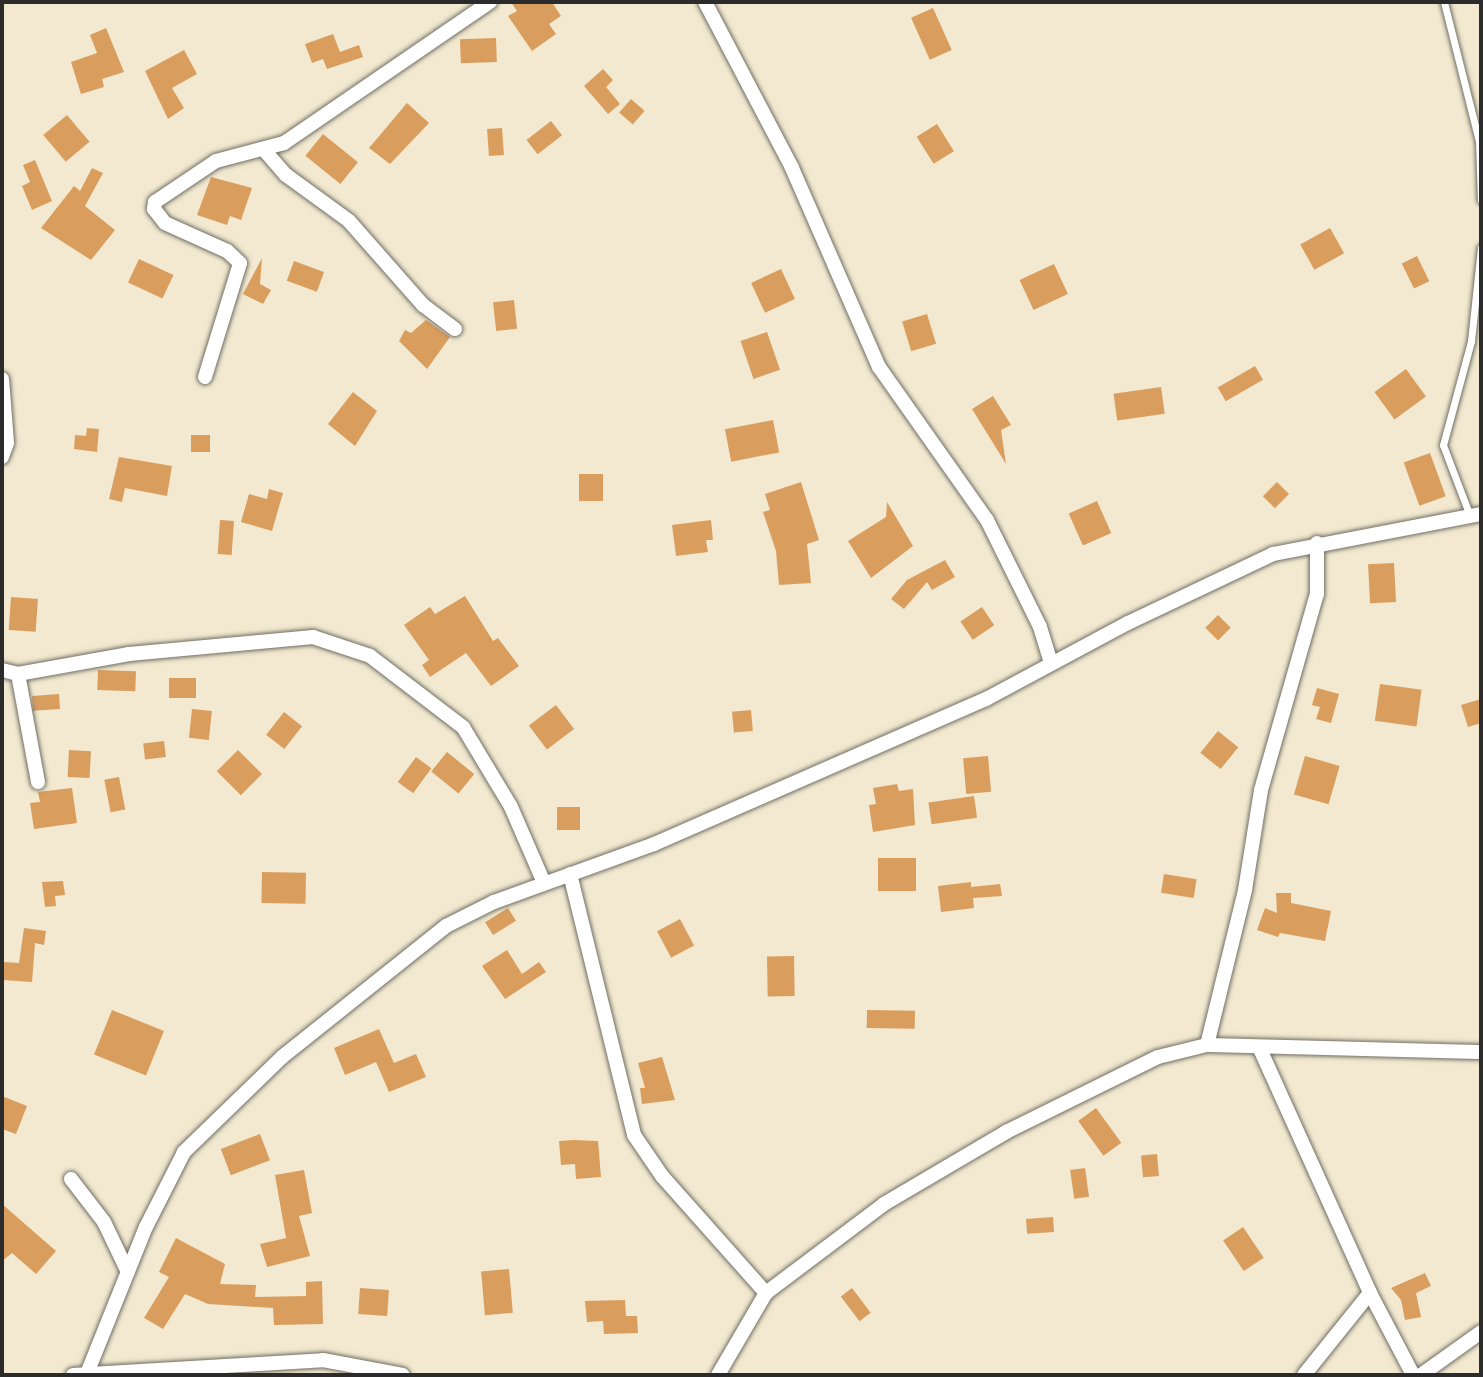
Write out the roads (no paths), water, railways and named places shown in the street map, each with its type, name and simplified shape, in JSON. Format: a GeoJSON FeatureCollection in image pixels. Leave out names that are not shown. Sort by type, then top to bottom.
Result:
{"type":"FeatureCollection","features":[{"type":"Feature","properties":{"kind":"street"},"geometry":{"type":"LineString","coordinates":[[205,377],[240,263],[227,251],[165,223],[155,202],[216,161],[265,151],[444,38],[490,2]]}},
{"type":"Feature","properties":{"kind":"street"},"geometry":{"type":"LineString","coordinates":[[705,2],[792,168],[879,367],[987,520],[1040,627],[1051,662]]}},
{"type":"Feature","properties":{"kind":"street"},"geometry":{"type":"LineString","coordinates":[[265,151],[286,175],[349,221],[423,305],[455,329]]}},
{"type":"Feature","properties":{"kind":"street"},"geometry":{"type":"LineString","coordinates":[[2,379],[7,412],[2,457]]}},
{"type":"Feature","properties":{"kind":"street"},"geometry":{"type":"LineString","coordinates":[[88,1371],[166,1184],[199,1134],[282,1057],[446,926],[544,883],[654,844],[986,699],[1051,662],[1273,554],[1317,543],[1476,515]]}},
{"type":"Feature","properties":{"kind":"street"},"geometry":{"type":"LineString","coordinates":[[1207,1045],[1245,890],[1261,790],[1317,594],[1317,543]]}},
{"type":"Feature","properties":{"kind":"street"},"geometry":{"type":"LineString","coordinates":[[2,670],[18,674],[129,654],[313,637],[370,656],[463,727],[511,807],[544,883]]}},
{"type":"Feature","properties":{"kind":"street"},"geometry":{"type":"LineString","coordinates":[[18,674],[38,782]]}},
{"type":"Feature","properties":{"kind":"street"},"geometry":{"type":"LineString","coordinates":[[570,874],[634,1135],[662,1176],[766,1293]]}},
{"type":"Feature","properties":{"kind":"street"},"geometry":{"type":"LineString","coordinates":[[718,1375],[766,1293],[884,1204],[1006,1132],[1118,1075],[1207,1045],[1260,1049],[1481,1052]]}},
{"type":"Feature","properties":{"kind":"street"},"geometry":{"type":"LineString","coordinates":[[1260,1049],[1370,1293],[1413,1375]]}},
{"type":"Feature","properties":{"kind":"street"},"geometry":{"type":"LineString","coordinates":[[71,1179],[104,1222],[128,1272]]}},
{"type":"Feature","properties":{"kind":"street"},"geometry":{"type":"LineString","coordinates":[[1304,1375],[1370,1293]]}},
{"type":"Feature","properties":{"kind":"street"},"geometry":{"type":"LineString","coordinates":[[1421,1375],[1481,1332]]}},
{"type":"Feature","properties":{"kind":"street"},"geometry":{"type":"LineString","coordinates":[[73,1375],[88,1371],[323,1360],[403,1375]]}},
{"type":"Feature","properties":{"kind":"lane"},"geometry":{"type":"LineString","coordinates":[[1444,2],[1479,141],[1481,200]]}},
{"type":"Feature","properties":{"kind":"lane"},"geometry":{"type":"LineString","coordinates":[[1476,515],[1443,445],[1471,341],[1481,248]]}}]}
